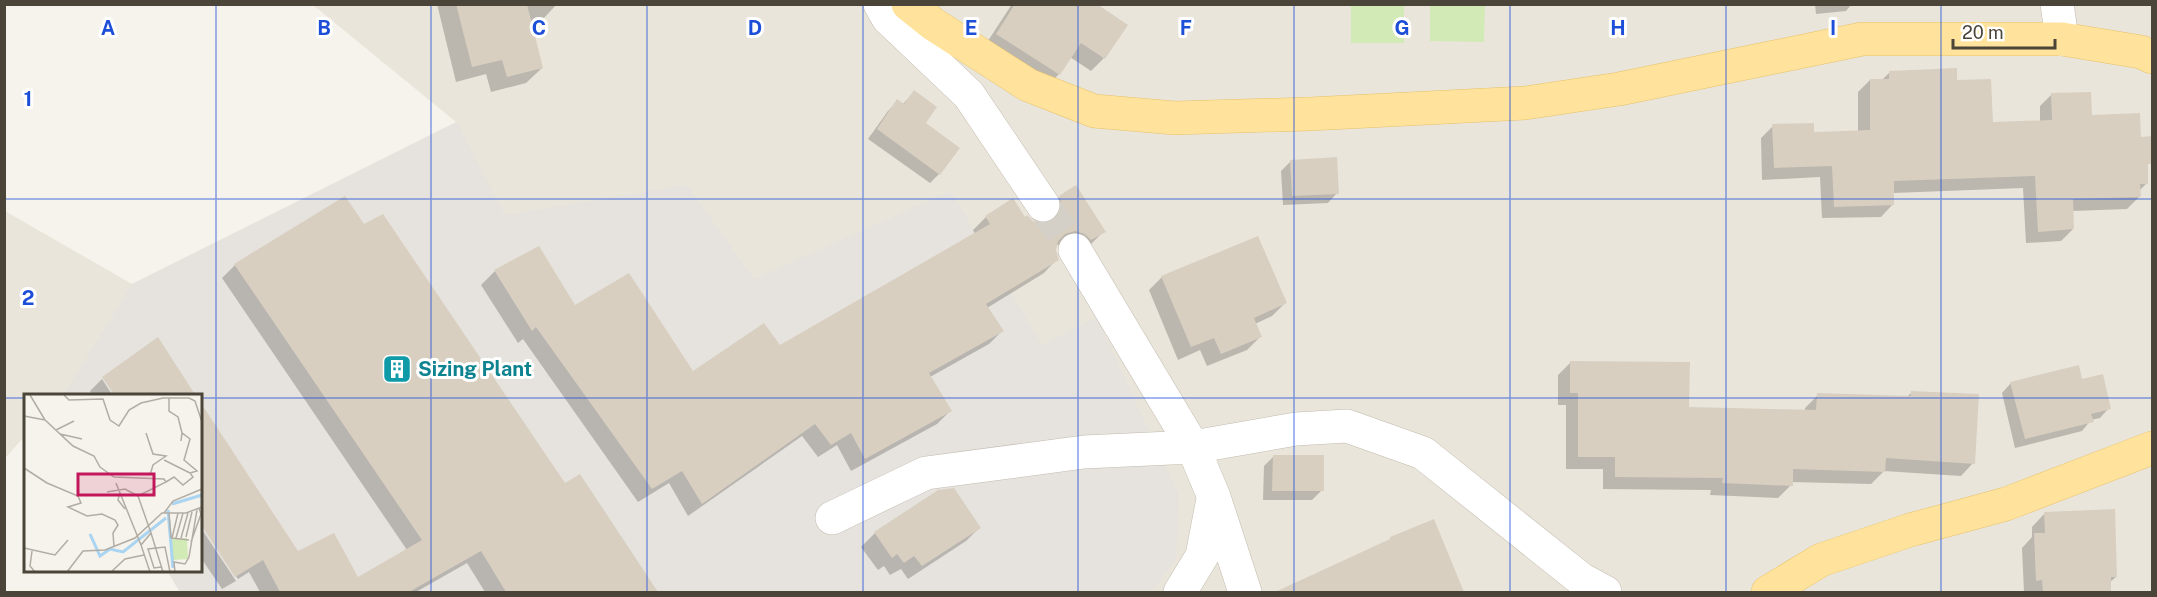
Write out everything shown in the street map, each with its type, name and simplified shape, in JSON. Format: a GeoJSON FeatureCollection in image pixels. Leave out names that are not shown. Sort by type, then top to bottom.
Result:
{"type":"FeatureCollection","features":[{"type":"Feature","properties":{"kind":"main road"},"geometry":{"type":"LineString","coordinates":[[908,4],[933,24],[1028,85],[1094,111],[1175,118],[1525,103],[1619,89],[1862,39],[2062,39],[2141,52],[2152,57]]}},
{"type":"Feature","properties":{"kind":"main road"},"geometry":{"type":"LineString","coordinates":[[1768,592],[1821,560],[1910,530],[2006,504],[2152,448]]}},
{"type":"Feature","properties":{"kind":"street"},"geometry":{"type":"LineString","coordinates":[[880,4],[888,18],[969,95],[1043,205]]}},
{"type":"Feature","properties":{"kind":"street"},"geometry":{"type":"LineString","coordinates":[[2057,4],[2062,39]]}},
{"type":"Feature","properties":{"kind":"street"},"geometry":{"type":"LineString","coordinates":[[1075,250],[1193,447],[1214,497],[1245,592]]}},
{"type":"Feature","properties":{"kind":"street"},"geometry":{"type":"LineString","coordinates":[[832,518],[926,473],[1084,452],[1193,447],[1296,429],[1347,426],[1423,453],[1581,579],[1605,592]]}},
{"type":"Feature","properties":{"kind":"street"},"geometry":{"type":"LineString","coordinates":[[1180,592],[1202,556],[1214,497]]}},
{"type":"Feature","properties":{"kind":"shaded area"},"geometry":{"type":"Polygon","coordinates":[[[313,5],[2152,5],[2152,592],[180,592],[169,573],[202,573],[202,394],[24,394],[24,437],[5,458],[5,211],[132,284],[456,122],[313,5]]]}},
{"type":"Feature","properties":{"kind":"shaded area"},"geometry":{"type":"Polygon","coordinates":[[[457,122],[505,215],[687,185],[754,279],[951,191],[1042,345],[1097,318],[1179,496],[1176,559],[1151,592],[180,592],[169,573],[202,573],[202,394],[65,393],[132,284],[457,122]]]}},
{"type":"Feature","properties":{"kind":"green space"},"geometry":{"type":"Polygon","coordinates":[[[1351,5],[1404,5],[1404,43],[1351,43],[1351,5]]]}},
{"type":"Feature","properties":{"kind":"green space"},"geometry":{"type":"Polygon","coordinates":[[[1430,5],[1485,5],[1484,42],[1430,41],[1430,5]]]}},
{"type":"Feature","properties":{"kind":"building"},"geometry":{"type":"Polygon","coordinates":[[[456,4],[527,4],[543,68],[507,77],[502,60],[472,67],[456,4]]]}},
{"type":"Feature","properties":{"kind":"building"},"geometry":{"type":"Polygon","coordinates":[[[1015,4],[1097,4],[1128,25],[1105,59],[1081,43],[1060,75],[996,34],[1015,4]]]}},
{"type":"Feature","properties":{"kind":"building"},"geometry":{"type":"Polygon","coordinates":[[[1957,68],[1957,80],[1991,79],[1993,122],[2052,120],[2051,93],[2091,92],[2092,115],[2140,113],[2141,137],[2152,136],[2152,164],[2148,164],[2148,184],[2140,184],[2141,197],[2073,199],[2074,229],[2038,232],[2035,176],[1894,181],[1894,205],[1834,207],[1832,166],[1774,168],[1772,124],[1814,123],[1814,132],[1870,130],[1870,79],[1889,79],[1889,71],[1957,68]]]}},
{"type":"Feature","properties":{"kind":"building"},"geometry":{"type":"Polygon","coordinates":[[[914,90],[937,107],[926,123],[960,148],[940,175],[877,129],[897,99],[904,104],[914,90]]]}},
{"type":"Feature","properties":{"kind":"building"},"geometry":{"type":"Polygon","coordinates":[[[1337,157],[1339,194],[1292,196],[1290,160],[1337,157]]]}},
{"type":"Feature","properties":{"kind":"building"},"geometry":{"type":"Polygon","coordinates":[[[1076,185],[1106,232],[1091,240],[1085,234],[1075,231],[1065,234],[1058,241],[1056,250],[1059,260],[986,304],[1004,331],[929,373],[952,411],[865,459],[851,433],[831,445],[815,424],[702,504],[682,471],[652,489],[536,327],[532,331],[494,270],[539,246],[575,305],[629,273],[693,371],[764,323],[780,345],[990,224],[985,216],[1013,198],[1025,217],[1027,215],[1034,222],[1044,224],[1053,221],[1060,213],[1062,204],[1059,196],[1076,185]]]}},
{"type":"Feature","properties":{"kind":"building","name":"Sizing Plant"},"geometry":{"type":"Polygon","coordinates":[[[345,196],[364,224],[383,214],[565,483],[580,474],[658,592],[506,592],[481,551],[409,592],[280,592],[263,560],[235,577],[202,527],[202,405],[298,551],[334,533],[358,577],[422,540],[234,264],[345,196]]]}},
{"type":"Feature","properties":{"kind":"building"},"geometry":{"type":"Polygon","coordinates":[[[1258,236],[1287,303],[1254,318],[1262,337],[1221,354],[1214,338],[1191,347],[1161,276],[1258,236]]]}},
{"type":"Feature","properties":{"kind":"building"},"geometry":{"type":"Polygon","coordinates":[[[158,337],[195,394],[114,394],[102,377],[158,337]]]}},
{"type":"Feature","properties":{"kind":"building"},"geometry":{"type":"Polygon","coordinates":[[[1570,361],[1690,362],[1689,407],[1816,410],[1817,393],[1911,396],[1911,391],[1979,394],[1975,464],[1886,458],[1885,472],[1793,469],[1793,486],[1722,483],[1723,478],[1615,477],[1615,457],[1578,457],[1578,393],[1570,393],[1570,361]]]}},
{"type":"Feature","properties":{"kind":"building"},"geometry":{"type":"Polygon","coordinates":[[[2079,365],[2082,379],[2103,374],[2111,409],[2091,414],[2094,422],[2025,439],[2010,382],[2079,365]]]}},
{"type":"Feature","properties":{"kind":"building"},"geometry":{"type":"Polygon","coordinates":[[[1273,455],[1324,455],[1324,491],[1272,491],[1273,455]]]}},
{"type":"Feature","properties":{"kind":"building"},"geometry":{"type":"Polygon","coordinates":[[[954,488],[981,528],[922,566],[914,556],[904,563],[897,554],[892,558],[874,532],[938,490],[954,488]]]}},
{"type":"Feature","properties":{"kind":"building"},"geometry":{"type":"Polygon","coordinates":[[[2115,509],[2117,577],[2111,577],[2111,592],[2043,592],[2042,580],[2036,581],[2034,533],[2045,533],[2044,512],[2115,509]]]}},
{"type":"Feature","properties":{"kind":"building"},"geometry":{"type":"Polygon","coordinates":[[[1434,519],[1464,592],[1275,592],[1390,539],[1390,537],[1434,519]]]}},
{"type":"Feature","properties":{"kind":"tunnel"},"geometry":{"type":"LineString","coordinates":[[1043,205],[1075,250]]}},
{"type":"Feature","properties":{"kind":"place","name":"Sizing Plant"},"geometry":{"type":"Point","coordinates":[397,369]}}]}
